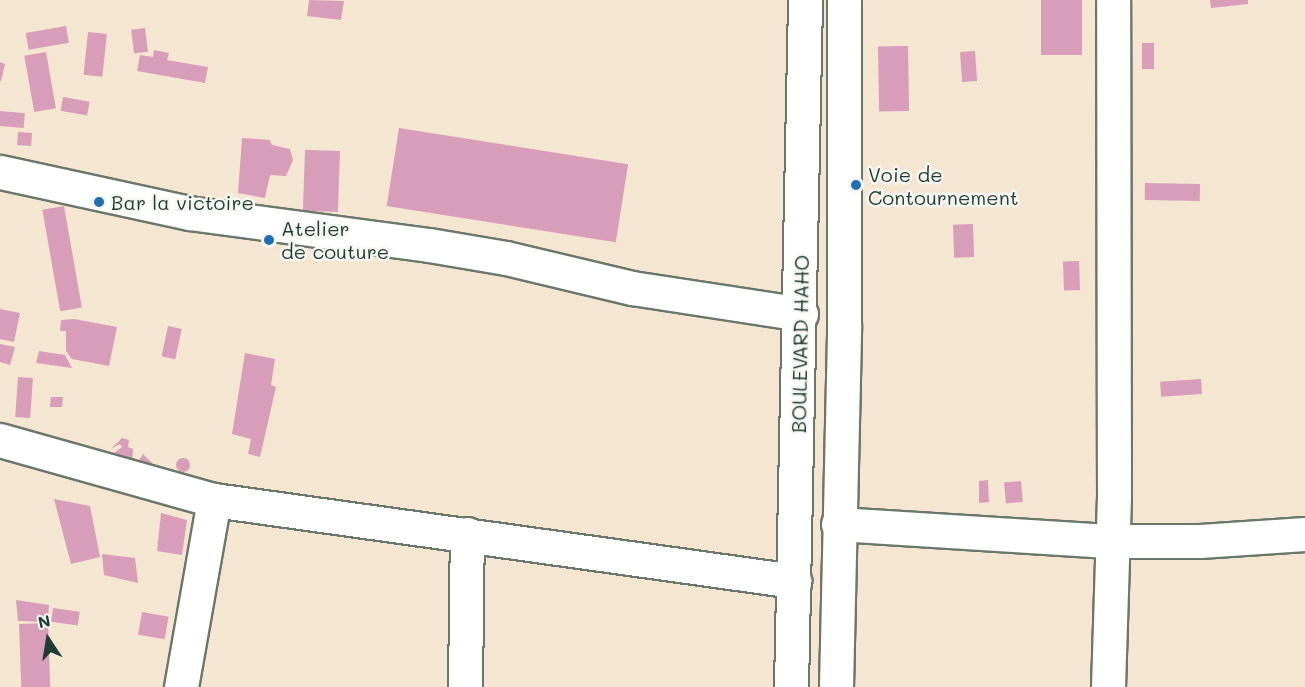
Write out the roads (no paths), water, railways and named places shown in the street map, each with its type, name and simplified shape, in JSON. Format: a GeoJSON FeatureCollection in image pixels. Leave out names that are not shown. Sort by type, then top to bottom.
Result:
{"type":"FeatureCollection","features":[{"type":"Feature","properties":{"kind":"street","name":"BOULEVARD HAHO"},"geometry":{"type":"LineString","coordinates":[[791,687],[801,314],[806,0]]}},
{"type":"Feature","properties":{"kind":"street","name":"BOULEVARD HAHO"},"geometry":{"type":"LineString","coordinates":[[836,687],[844,325],[841,184],[844,0]]}},
{"type":"Feature","properties":{"kind":"street"},"geometry":{"type":"LineString","coordinates":[[1108,687],[1112,541],[1113,0]]}},
{"type":"Feature","properties":{"kind":"street"},"geometry":{"type":"LineString","coordinates":[[0,172],[189,213],[429,245],[632,288],[801,314]]}},
{"type":"Feature","properties":{"kind":"street"},"geometry":{"type":"LineString","coordinates":[[0,440],[214,501],[467,534],[729,575],[794,581]]}},
{"type":"Feature","properties":{"kind":"street"},"geometry":{"type":"LineString","coordinates":[[181,687],[214,501]]}},
{"type":"Feature","properties":{"kind":"street"},"geometry":{"type":"LineString","coordinates":[[838,524],[1112,541],[1200,541],[1305,534]]}},
{"type":"Feature","properties":{"kind":"street"},"geometry":{"type":"LineString","coordinates":[[465,687],[467,534]]}},
{"type":"Feature","properties":{"kind":"place","name":"Voie de Contournement"},"geometry":{"type":"Point","coordinates":[856,185]}},
{"type":"Feature","properties":{"kind":"place","name":"Bar la victoire"},"geometry":{"type":"Point","coordinates":[99,202]}},
{"type":"Feature","properties":{"kind":"place","name":"Atelier de couture"},"geometry":{"type":"Point","coordinates":[269,240]}}]}
